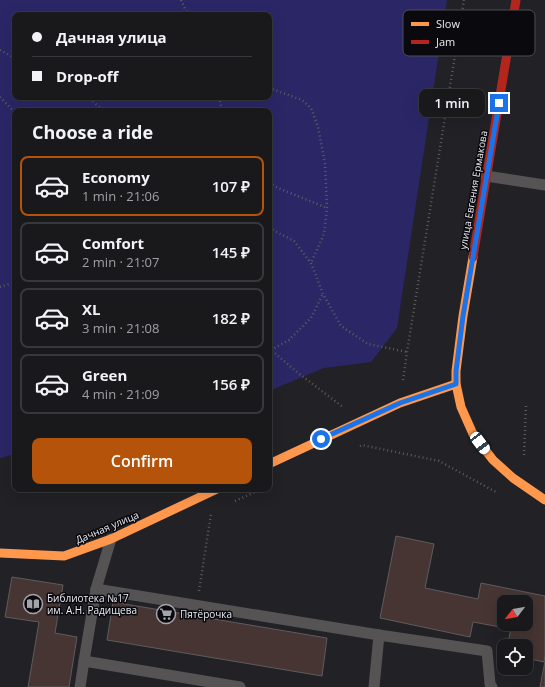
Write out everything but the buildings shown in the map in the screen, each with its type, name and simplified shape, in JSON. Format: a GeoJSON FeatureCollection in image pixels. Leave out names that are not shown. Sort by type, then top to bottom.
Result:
{"type":"FeatureCollection","features":[{"type":"Feature","properties":{"kind":"main road","name":"улица Евгения Ермакова"},"geometry":{"type":"LineString","coordinates":[[514,10],[516,0]]}},
{"type":"Feature","properties":{"kind":"main road","name":"улица Евгения Ермакова"},"geometry":{"type":"LineString","coordinates":[[506,56],[463,316],[456,371],[456,384],[462,407],[473,434],[493,460],[514,478],[545,500]]}},
{"type":"Feature","properties":{"kind":"main road"},"geometry":{"type":"LineString","coordinates":[[272,463],[400,403],[456,384]]}},
{"type":"Feature","properties":{"kind":"main road","name":"Дачная улица"},"geometry":{"type":"LineString","coordinates":[[0,553],[64,556],[111,540],[211,492]]}},
{"type":"Feature","properties":{"kind":"lane"},"geometry":{"type":"LineString","coordinates":[[486,176],[545,185]]}},
{"type":"Feature","properties":{"kind":"lane"},"geometry":{"type":"LineString","coordinates":[[80,687],[96,589],[111,540]]}},
{"type":"Feature","properties":{"kind":"lane"},"geometry":{"type":"LineString","coordinates":[[96,589],[487,651],[490,684],[492,687]]}},
{"type":"Feature","properties":{"kind":"lane"},"geometry":{"type":"LineString","coordinates":[[374,687],[379,635]]}},
{"type":"Feature","properties":{"kind":"lane"},"geometry":{"type":"LineString","coordinates":[[84,661],[240,687]]}},
{"type":"Feature","properties":{"kind":"path"},"geometry":{"type":"LineString","coordinates":[[181,0],[187,12]]}},
{"type":"Feature","properties":{"kind":"path"},"geometry":{"type":"LineString","coordinates":[[462,10],[464,0]]}},
{"type":"Feature","properties":{"kind":"path"},"geometry":{"type":"LineString","coordinates":[[0,50],[12,56]]}},
{"type":"Feature","properties":{"kind":"path"},"geometry":{"type":"LineString","coordinates":[[400,403],[455,56]]}},
{"type":"Feature","properties":{"kind":"path"},"geometry":{"type":"LineString","coordinates":[[272,89],[302,100],[311,108],[318,127],[325,164],[327,208],[324,234],[311,263]]}},
{"type":"Feature","properties":{"kind":"path"},"geometry":{"type":"LineString","coordinates":[[0,97],[12,110]]}},
{"type":"Feature","properties":{"kind":"path"},"geometry":{"type":"LineString","coordinates":[[91,100],[100,108]]}},
{"type":"Feature","properties":{"kind":"path"},"geometry":{"type":"LineString","coordinates":[[272,185],[327,208]]}},
{"type":"Feature","properties":{"kind":"path"},"geometry":{"type":"LineString","coordinates":[[272,230],[294,241],[311,263],[323,294],[342,326],[368,344],[407,352]]}},
{"type":"Feature","properties":{"kind":"path"},"geometry":{"type":"LineString","coordinates":[[0,287],[12,283]]}},
{"type":"Feature","properties":{"kind":"path"},"geometry":{"type":"LineString","coordinates":[[272,348],[288,340],[311,318],[323,294]]}},
{"type":"Feature","properties":{"kind":"path"},"geometry":{"type":"LineString","coordinates":[[272,351],[360,421]]}},
{"type":"Feature","properties":{"kind":"path"},"geometry":{"type":"LineString","coordinates":[[524,455],[526,405]]}},
{"type":"Feature","properties":{"kind":"path"},"geometry":{"type":"LineString","coordinates":[[355,448],[362,445],[439,461],[497,493]]}},
{"type":"Feature","properties":{"kind":"path"},"geometry":{"type":"LineString","coordinates":[[233,502],[255,492]]}},
{"type":"Feature","properties":{"kind":"path"},"geometry":{"type":"LineString","coordinates":[[197,606],[212,511]]}},
{"type":"Feature","properties":{"kind":"shaded area"},"geometry":{"type":"Polygon","coordinates":[[[0,0],[447,0],[445,10],[403,10],[403,56],[438,56],[397,328],[371,362],[324,368],[272,390],[272,108],[12,108],[12,455],[0,458],[0,0]]]}},
{"type":"Feature","properties":{"kind":"traffic: slow"},"geometry":{"type":"LineString","coordinates":[[473,257],[456,371],[456,384],[461,407],[473,434],[493,460],[513,478],[545,500]]}},
{"type":"Feature","properties":{"kind":"traffic: slow"},"geometry":{"type":"LineString","coordinates":[[272,463],[400,403],[456,384]]}},
{"type":"Feature","properties":{"kind":"traffic: slow"},"geometry":{"type":"LineString","coordinates":[[0,553],[64,556],[111,539],[211,492]]}},
{"type":"Feature","properties":{"kind":"traffic: jam"},"geometry":{"type":"LineString","coordinates":[[514,10],[516,0]]}},
{"type":"Feature","properties":{"kind":"traffic: jam"},"geometry":{"type":"LineString","coordinates":[[473,257],[507,56]]}},
{"type":"Feature","properties":{"kind":"place","name":"Библиотека №17 им. А.Н. Радищева"},"geometry":{"type":"Point","coordinates":[33,604]}},
{"type":"Feature","properties":{"kind":"place","name":"Пятёрочка"},"geometry":{"type":"Point","coordinates":[166,614]}},
{"type":"Feature","properties":{"kind":"route"},"geometry":{"type":"LineString","coordinates":[[321,439],[400,403],[456,384],[456,371],[463,316],[499,103]]}}]}
